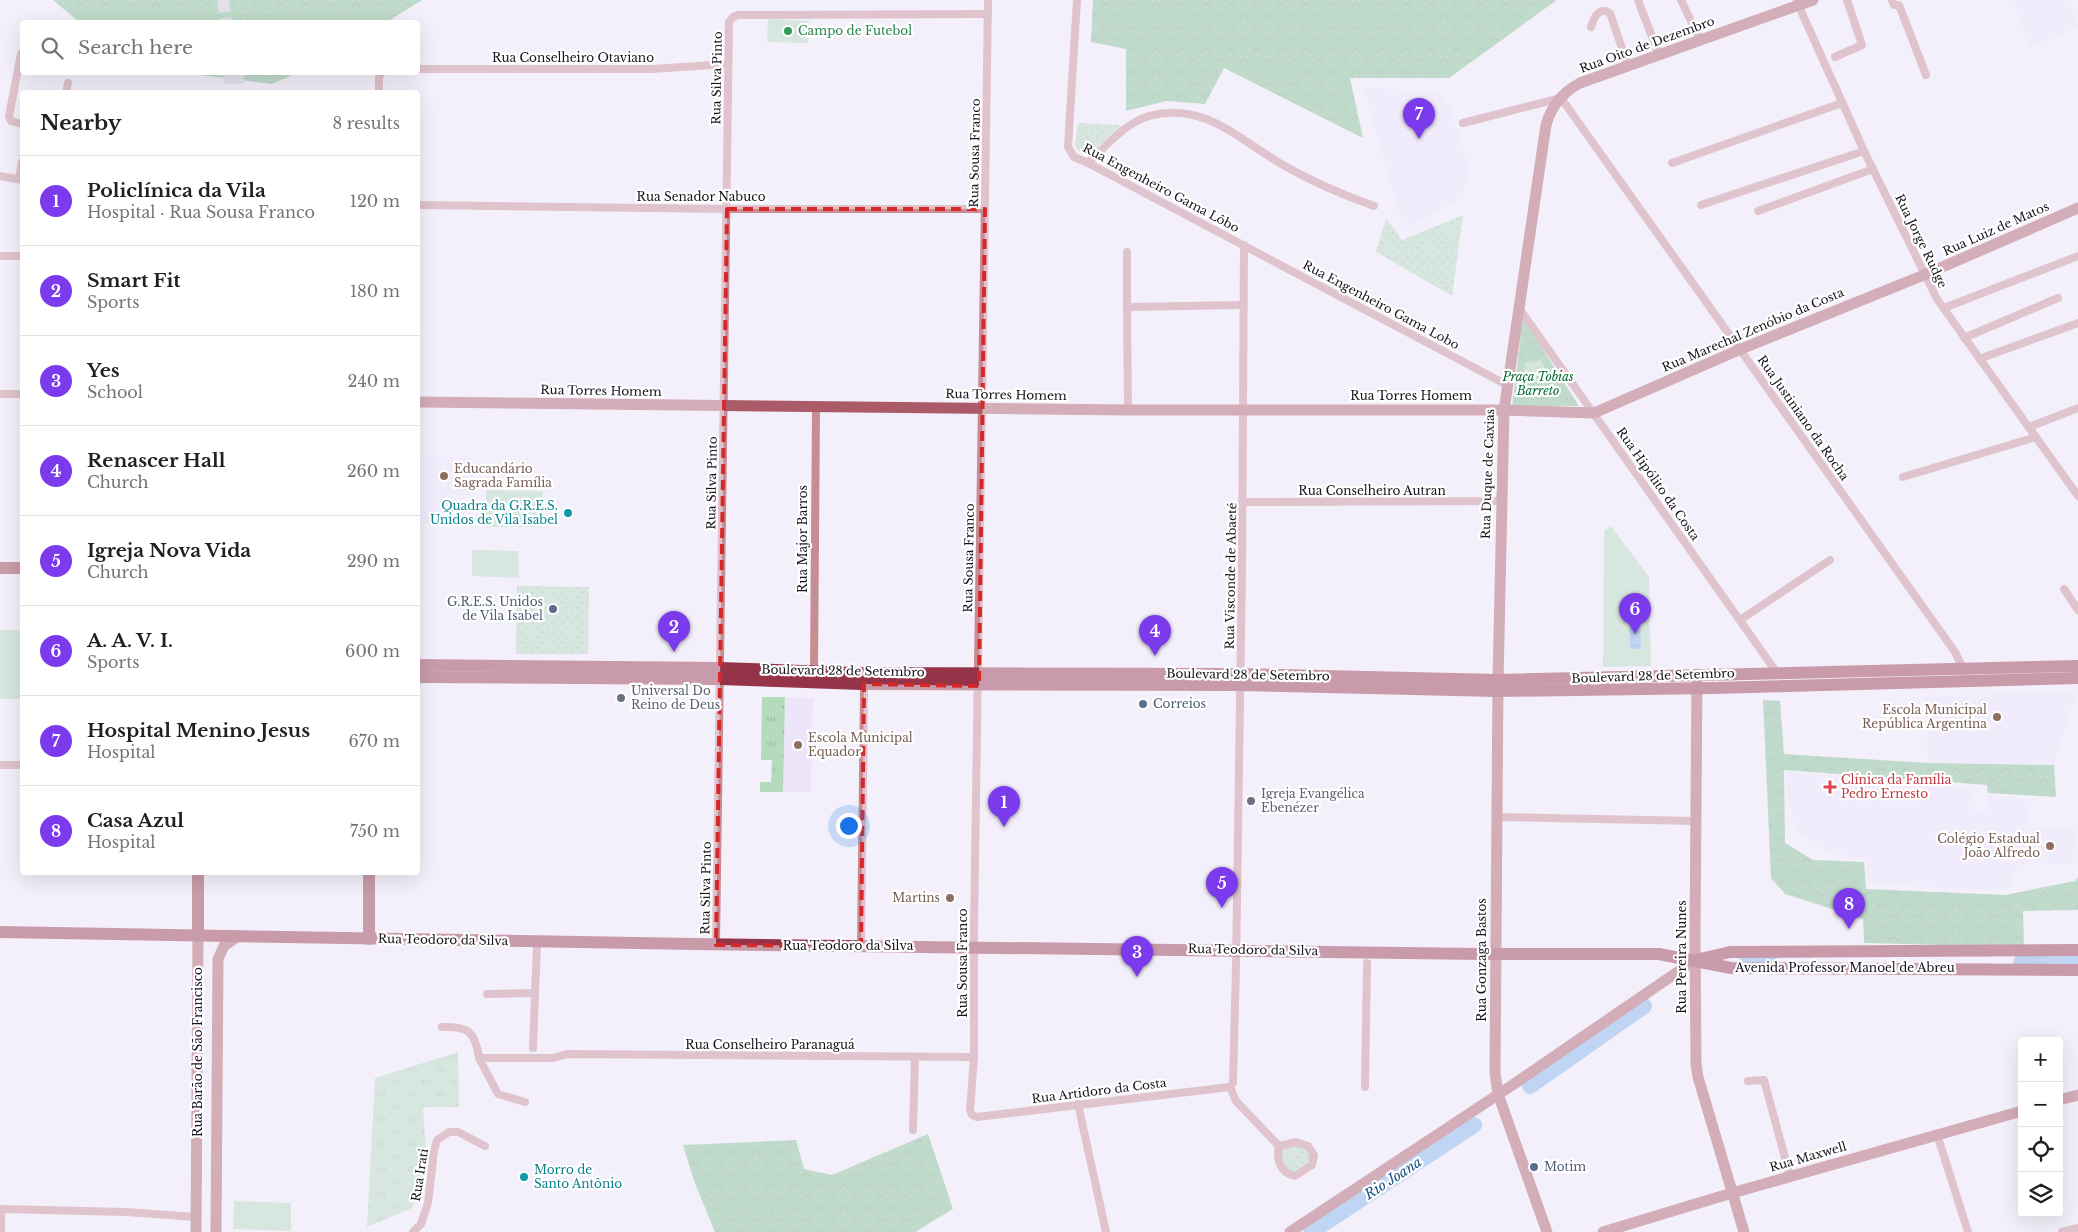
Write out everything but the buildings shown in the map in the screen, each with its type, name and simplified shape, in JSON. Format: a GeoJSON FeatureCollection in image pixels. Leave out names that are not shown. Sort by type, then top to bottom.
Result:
{"type":"FeatureCollection","features":[{"type":"Feature","properties":{"kind":"main road"},"geometry":{"type":"LineString","coordinates":[[0,568],[20,568]]}},
{"type":"Feature","properties":{"kind":"main road","name":"Boulevard 28 de Setembro"},"geometry":{"type":"LineString","coordinates":[[420,665],[721,674],[862,684],[979,680],[1240,679],[1697,688],[1963,675],[2078,666]]}},
{"type":"Feature","properties":{"kind":"main road","name":"Boulevard 28 de Setembro"},"geometry":{"type":"LineString","coordinates":[[420,677],[814,672],[979,680]]}},
{"type":"Feature","properties":{"kind":"main road","name":"Boulevard 28 de Setembro"},"geometry":{"type":"LineString","coordinates":[[1498,685],[1697,674],[1777,672],[2078,678]]}},
{"type":"Feature","properties":{"kind":"main road","name":"Rua Barão de São Francisco"},"geometry":{"type":"LineString","coordinates":[[198,875],[198,935]]}},
{"type":"Feature","properties":{"kind":"main road"},"geometry":{"type":"LineString","coordinates":[[368,939],[369,875]]}},
{"type":"Feature","properties":{"kind":"main road","name":"Rua Teodoro da Silva"},"geometry":{"type":"LineString","coordinates":[[0,932],[716,945],[974,946],[1495,954],[1659,954],[1695,960]]}},
{"type":"Feature","properties":{"kind":"main road"},"geometry":{"type":"LineString","coordinates":[[1936,950],[1942,959],[1938,969]]}},
{"type":"Feature","properties":{"kind":"main road","name":"Avenida Professor Manoel de Abreu"},"geometry":{"type":"LineString","coordinates":[[1695,960],[1730,952],[2078,950]]}},
{"type":"Feature","properties":{"kind":"main road"},"geometry":{"type":"LineString","coordinates":[[1963,951],[1960,961],[1964,969]]}},
{"type":"Feature","properties":{"kind":"main road","name":"Avenida Professor Manoel de Abreu"},"geometry":{"type":"LineString","coordinates":[[1695,960],[1731,968],[2078,970]]}},
{"type":"Feature","properties":{"kind":"street","name":"Rua Sousa Franco"},"geometry":{"type":"LineString","coordinates":[[972,1115],[970,1110],[974,1057],[988,0]]}},
{"type":"Feature","properties":{"kind":"street","name":"Rua Engenheiro Gama Lôbo"},"geometry":{"type":"LineString","coordinates":[[1077,0],[1068,146],[1074,156],[1244,245]]}},
{"type":"Feature","properties":{"kind":"street"},"geometry":{"type":"LineString","coordinates":[[1638,0],[1660,55]]}},
{"type":"Feature","properties":{"kind":"street"},"geometry":{"type":"LineString","coordinates":[[1681,0],[1700,40]]}},
{"type":"Feature","properties":{"kind":"street","name":"Rua Oito de Dezembro"},"geometry":{"type":"LineString","coordinates":[[1463,123],[1561,98],[1572,87],[1580,83],[1798,3],[1813,0]]}},
{"type":"Feature","properties":{"kind":"street"},"geometry":{"type":"LineString","coordinates":[[1835,56],[1862,45],[1847,0]]}},
{"type":"Feature","properties":{"kind":"street"},"geometry":{"type":"LineString","coordinates":[[1892,0],[1894,4],[1900,5],[1926,75]]}},
{"type":"Feature","properties":{"kind":"street","name":"Rua Jorge Rudge"},"geometry":{"type":"LineString","coordinates":[[1798,3],[1864,151],[1924,275],[1964,338],[2078,496]]}},
{"type":"Feature","properties":{"kind":"street"},"geometry":{"type":"LineString","coordinates":[[1591,27],[1595,16],[1599,12],[1606,11],[1610,13],[1628,66]]}},
{"type":"Feature","properties":{"kind":"street","name":"Rua Silva Pinto"},"geometry":{"type":"LineString","coordinates":[[716,945],[730,22],[732,17],[738,15],[988,14]]}},
{"type":"Feature","properties":{"kind":"street"},"geometry":{"type":"LineString","coordinates":[[20,59],[9,116],[11,121],[20,123]]}},
{"type":"Feature","properties":{"kind":"street","name":"Rua Conselheiro Otaviano"},"geometry":{"type":"LineString","coordinates":[[420,70],[652,69],[728,64]]}},
{"type":"Feature","properties":{"kind":"street"},"geometry":{"type":"LineString","coordinates":[[378,90],[381,75]]}},
{"type":"Feature","properties":{"kind":"street"},"geometry":{"type":"LineString","coordinates":[[66,90],[68,83]]}},
{"type":"Feature","properties":{"kind":"street","name":"Rua Duque de Caxias"},"geometry":{"type":"LineString","coordinates":[[1498,685],[1504,410],[1546,125],[1549,113],[1561,98]]}},
{"type":"Feature","properties":{"kind":"street","name":"Rua Justiniano da Rocha"},"geometry":{"type":"LineString","coordinates":[[1561,98],[1955,652],[1963,675]]}},
{"type":"Feature","properties":{"kind":"street"},"geometry":{"type":"LineString","coordinates":[[1672,163],[1842,103]]}},
{"type":"Feature","properties":{"kind":"street"},"geometry":{"type":"LineString","coordinates":[[1088,162],[1130,125],[1147,116],[1172,112],[1191,113],[1207,117],[1285,166],[1374,206]]}},
{"type":"Feature","properties":{"kind":"street"},"geometry":{"type":"LineString","coordinates":[[1701,205],[1864,151]]}},
{"type":"Feature","properties":{"kind":"street"},"geometry":{"type":"LineString","coordinates":[[1758,211],[1873,169]]}},
{"type":"Feature","properties":{"kind":"street"},"geometry":{"type":"LineString","coordinates":[[0,176],[20,180]]}},
{"type":"Feature","properties":{"kind":"street","name":"Rua Senador Nabuco"},"geometry":{"type":"LineString","coordinates":[[420,205],[728,209],[985,209]]}},
{"type":"Feature","properties":{"kind":"street","name":"Rua Luiz de Matos"},"geometry":{"type":"LineString","coordinates":[[1924,275],[2078,208]]}},
{"type":"Feature","properties":{"kind":"street","name":"Rua Visconde de Abaeté"},"geometry":{"type":"LineString","coordinates":[[1230,1087],[1233,1083],[1236,950],[1243,502],[1242,305],[1244,245]]}},
{"type":"Feature","properties":{"kind":"street","name":"Rua Engenheiro Gama Lobo"},"geometry":{"type":"LineString","coordinates":[[1244,245],[1507,385]]}},
{"type":"Feature","properties":{"kind":"street"},"geometry":{"type":"LineString","coordinates":[[1127,252],[1128,410]]}},
{"type":"Feature","properties":{"kind":"street"},"geometry":{"type":"LineString","coordinates":[[0,256],[20,256]]}},
{"type":"Feature","properties":{"kind":"street"},"geometry":{"type":"LineString","coordinates":[[1944,308],[2078,256]]}},
{"type":"Feature","properties":{"kind":"street","name":"Rua Marechal Zenóbio da Costa"},"geometry":{"type":"LineString","coordinates":[[1594,413],[1740,350],[1924,275]]}},
{"type":"Feature","properties":{"kind":"street"},"geometry":{"type":"LineString","coordinates":[[1964,338],[2058,298]]}},
{"type":"Feature","properties":{"kind":"street"},"geometry":{"type":"LineString","coordinates":[[1127,307],[1242,305]]}},
{"type":"Feature","properties":{"kind":"street","name":"Rua Hipólito da Costa"},"geometry":{"type":"LineString","coordinates":[[1519,308],[1777,672]]}},
{"type":"Feature","properties":{"kind":"street"},"geometry":{"type":"LineString","coordinates":[[1979,359],[2078,323]]}},
{"type":"Feature","properties":{"kind":"street"},"geometry":{"type":"LineString","coordinates":[[0,394],[20,394]]}},
{"type":"Feature","properties":{"kind":"street","name":"Rua Torres Homem"},"geometry":{"type":"LineString","coordinates":[[420,402],[1128,410],[1504,410],[1594,413]]}},
{"type":"Feature","properties":{"kind":"street","name":"Rua Major Barros"},"geometry":{"type":"LineString","coordinates":[[814,672],[816,406]]}},
{"type":"Feature","properties":{"kind":"street"},"geometry":{"type":"LineString","coordinates":[[2029,427],[2078,408]]}},
{"type":"Feature","properties":{"kind":"street"},"geometry":{"type":"LineString","coordinates":[[1903,476],[2036,437]]}},
{"type":"Feature","properties":{"kind":"street","name":"Rua Conselheiro Autran"},"geometry":{"type":"LineString","coordinates":[[1243,502],[1501,502]]}},
{"type":"Feature","properties":{"kind":"street"},"geometry":{"type":"LineString","coordinates":[[1740,620],[1830,560]]}},
{"type":"Feature","properties":{"kind":"street"},"geometry":{"type":"LineString","coordinates":[[2064,590],[2078,610]]}},
{"type":"Feature","properties":{"kind":"street"},"geometry":{"type":"LineString","coordinates":[[855,673],[864,690],[861,946]]}},
{"type":"Feature","properties":{"kind":"street","name":"Rua Pereira Nunes"},"geometry":{"type":"LineString","coordinates":[[1697,674],[1696,1064],[1698,1077],[1744,1232]]}},
{"type":"Feature","properties":{"kind":"street","name":"Rua Gonzaga Bastos"},"geometry":{"type":"LineString","coordinates":[[1498,685],[1495,1073],[1498,1094],[1546,1232]]}},
{"type":"Feature","properties":{"kind":"street"},"geometry":{"type":"LineString","coordinates":[[0,765],[20,765]]}},
{"type":"Feature","properties":{"kind":"street"},"geometry":{"type":"LineString","coordinates":[[1497,817],[1696,821]]}},
{"type":"Feature","properties":{"kind":"street","name":"Rua Barão de São Francisco"},"geometry":{"type":"LineString","coordinates":[[196,1232],[198,935]]}},
{"type":"Feature","properties":{"kind":"street","name":"Rua Barão de São Francisco"},"geometry":{"type":"LineString","coordinates":[[216,1232],[218,959],[224,946],[238,936]]}},
{"type":"Feature","properties":{"kind":"street"},"geometry":{"type":"LineString","coordinates":[[532,1048],[537,942]]}},
{"type":"Feature","properties":{"kind":"street"},"geometry":{"type":"LineString","coordinates":[[1290,1232],[1695,960]]}},
{"type":"Feature","properties":{"kind":"street"},"geometry":{"type":"LineString","coordinates":[[1365,1087],[1367,963]]}},
{"type":"Feature","properties":{"kind":"street"},"geometry":{"type":"LineString","coordinates":[[487,994],[535,993]]}},
{"type":"Feature","properties":{"kind":"street"},"geometry":{"type":"LineString","coordinates":[[442,1027],[457,1027],[471,1034],[476,1042],[479,1058],[498,1094],[526,1102]]}},
{"type":"Feature","properties":{"kind":"street","name":"Rua Conselheiro Paranaguá"},"geometry":{"type":"LineString","coordinates":[[479,1058],[553,1058],[567,1054],[974,1057]]}},
{"type":"Feature","properties":{"kind":"street"},"geometry":{"type":"LineString","coordinates":[[913,1130],[915,1057]]}},
{"type":"Feature","properties":{"kind":"street"},"geometry":{"type":"LineString","coordinates":[[1748,1081],[1764,1080],[1790,1176]]}},
{"type":"Feature","properties":{"kind":"street"},"geometry":{"type":"LineString","coordinates":[[1230,1087],[1236,1100],[1279,1146]]}},
{"type":"Feature","properties":{"kind":"street","name":"Rua Artidoro da Costa"},"geometry":{"type":"LineString","coordinates":[[972,1115],[977,1117],[1230,1087]]}},
{"type":"Feature","properties":{"kind":"street"},"geometry":{"type":"LineString","coordinates":[[2063,1099],[2078,1095]]}},
{"type":"Feature","properties":{"kind":"street"},"geometry":{"type":"LineString","coordinates":[[1078,1104],[1106,1232]]}},
{"type":"Feature","properties":{"kind":"street","name":"Rua Maxwell"},"geometry":{"type":"LineString","coordinates":[[1603,1232],[1790,1176],[2018,1112]]}},
{"type":"Feature","properties":{"kind":"street","name":"Rua Irati"},"geometry":{"type":"LineString","coordinates":[[413,1232],[421,1224],[428,1203],[434,1151],[438,1140],[449,1132],[458,1132],[485,1146]]}},
{"type":"Feature","properties":{"kind":"street"},"geometry":{"type":"LineString","coordinates":[[1937,1134],[1968,1232]]}},
{"type":"Feature","properties":{"kind":"street"},"geometry":{"type":"LineString","coordinates":[[1296,1142],[1308,1146],[1314,1155],[1312,1166],[1299,1174],[1290,1175],[1280,1164],[1279,1146],[1296,1142]]}},
{"type":"Feature","properties":{"kind":"street"},"geometry":{"type":"LineString","coordinates":[[1,1232],[0,1209],[126,1212],[207,1218],[211,1232]]}},
{"type":"Feature","properties":{"kind":"street"},"geometry":{"type":"LineString","coordinates":[[2062,1232],[2078,1228]]}},
{"type":"Feature","properties":{"kind":"highlighted area"},"geometry":{"type":"Polygon","coordinates":[[[727,209],[985,209],[979,686],[864,684],[861,946],[716,945],[727,209]]]}},
{"type":"Feature","properties":{"kind":"shaded area"},"geometry":{"type":"Polygon","coordinates":[[[2013,0],[2070,0],[2078,27],[2029,48],[2013,0]]]}},
{"type":"Feature","properties":{"kind":"shaded area"},"geometry":{"type":"Polygon","coordinates":[[[1363,86],[1441,94],[1451,109],[1470,169],[1462,197],[1404,231],[1363,86]]]}},
{"type":"Feature","properties":{"kind":"shaded area","name":"Educandário Sagrada Família"},"geometry":{"type":"Polygon","coordinates":[[[420,457],[471,458],[470,495],[450,495],[449,524],[420,524],[420,457]]]}},
{"type":"Feature","properties":{"kind":"shaded area","name":"Escola Municipal República Argentina"},"geometry":{"type":"Polygon","coordinates":[[[2077,692],[2054,765],[1928,763],[1923,696],[2077,692]]]}},
{"type":"Feature","properties":{"kind":"shaded area","name":"Escola Municipal Equador"},"geometry":{"type":"Polygon","coordinates":[[[785,697],[813,698],[811,792],[783,792],[785,697]]]}},
{"type":"Feature","properties":{"kind":"shaded area"},"geometry":{"type":"Polygon","coordinates":[[[1786,772],[1972,787],[1969,810],[1986,810],[1987,795],[2031,799],[2028,826],[2075,829],[2073,865],[2024,863],[2023,872],[2011,873],[2012,887],[1998,890],[1964,890],[1868,883],[1866,859],[1826,853],[1795,829],[1787,795],[1786,772]]]}},
{"type":"Feature","properties":{"kind":"green space"},"geometry":{"type":"Polygon","coordinates":[[[53,0],[422,0],[390,20],[77,20],[53,0]]]}},
{"type":"Feature","properties":{"kind":"green space"},"geometry":{"type":"Polygon","coordinates":[[[1093,0],[1557,0],[1449,78],[1350,78],[1363,138],[1224,68],[1205,104],[1166,101],[1126,111],[1126,49],[1091,42],[1093,0]]]}},
{"type":"Feature","properties":{"kind":"green space","name":"Campo de Futebol"},"geometry":{"type":"Polygon","coordinates":[[[768,19],[809,21],[808,43],[767,42],[768,19]]]}},
{"type":"Feature","properties":{"kind":"green space"},"geometry":{"type":"Polygon","coordinates":[[[200,75],[292,75],[272,84],[200,75]]]}},
{"type":"Feature","properties":{"kind":"green space"},"geometry":{"type":"Polygon","coordinates":[[[1078,123],[1121,125],[1091,153],[1084,153],[1077,150],[1075,144],[1078,123]]]}},
{"type":"Feature","properties":{"kind":"green space"},"geometry":{"type":"Polygon","coordinates":[[[1463,215],[1452,296],[1376,252],[1386,218],[1402,240],[1463,215]]]}},
{"type":"Feature","properties":{"kind":"green space","name":"Praça Tobias Barreto"},"geometry":{"type":"Polygon","coordinates":[[[1523,318],[1579,406],[1512,406],[1523,318]]]}},
{"type":"Feature","properties":{"kind":"green space"},"geometry":{"type":"Polygon","coordinates":[[[1541,360],[1546,370],[1524,373],[1525,363],[1541,360]]]}},
{"type":"Feature","properties":{"kind":"green space"},"geometry":{"type":"Polygon","coordinates":[[[486,490],[543,491],[543,527],[486,527],[486,490]]]}},
{"type":"Feature","properties":{"kind":"green space"},"geometry":{"type":"Polygon","coordinates":[[[1611,526],[1649,577],[1651,666],[1603,667],[1604,531],[1611,526]]]}},
{"type":"Feature","properties":{"kind":"green space"},"geometry":{"type":"Polygon","coordinates":[[[472,550],[518,551],[519,578],[472,576],[472,550]]]}},
{"type":"Feature","properties":{"kind":"green space","name":"G.R.E.S. Unidos de Vila Isabel"},"geometry":{"type":"Polygon","coordinates":[[[517,586],[589,587],[588,654],[516,654],[517,586]]]}},
{"type":"Feature","properties":{"kind":"green space"},"geometry":{"type":"Polygon","coordinates":[[[0,630],[20,630],[20,699],[0,699],[0,630]]]}},
{"type":"Feature","properties":{"kind":"green space"},"geometry":{"type":"Polygon","coordinates":[[[762,697],[785,697],[783,792],[760,792],[760,782],[771,782],[772,760],[761,760],[762,697]]]}},
{"type":"Feature","properties":{"kind":"green space"},"geometry":{"type":"Polygon","coordinates":[[[1763,700],[1780,701],[1784,754],[1928,763],[2054,765],[2056,797],[1988,793],[1987,785],[1784,770],[1785,843],[1813,860],[1864,862],[1866,889],[2005,895],[2075,881],[2078,877],[2078,910],[2023,911],[2024,947],[1864,943],[1863,919],[1785,894],[1771,878],[1763,700]]]}},
{"type":"Feature","properties":{"kind":"green space"},"geometry":{"type":"Polygon","coordinates":[[[458,1052],[459,1107],[423,1107],[427,1161],[412,1208],[367,1227],[375,1078],[458,1052]]]}},
{"type":"Feature","properties":{"kind":"green space"},"geometry":{"type":"Polygon","coordinates":[[[928,1134],[953,1209],[915,1232],[715,1232],[694,1181],[683,1145],[796,1140],[804,1169],[832,1175],[928,1134]]]}},
{"type":"Feature","properties":{"kind":"green space"},"geometry":{"type":"Polygon","coordinates":[[[1300,1145],[1310,1151],[1310,1158],[1297,1173],[1290,1173],[1281,1160],[1282,1147],[1300,1145]]]}},
{"type":"Feature","properties":{"kind":"green space"},"geometry":{"type":"Polygon","coordinates":[[[234,1201],[291,1203],[291,1231],[233,1229],[234,1201]]]}},
{"type":"Feature","properties":{"kind":"water"},"geometry":{"type":"Polygon","coordinates":[[[1629,618],[1640,618],[1641,649],[1630,649],[1629,618]]]}},
{"type":"Feature","properties":{"kind":"waterway","name":"Rio Joana"},"geometry":{"type":"LineString","coordinates":[[1746,963],[1770,961]]}},
{"type":"Feature","properties":{"kind":"waterway","name":"Rio Joana"},"geometry":{"type":"LineString","coordinates":[[2021,962],[2078,961]]}},
{"type":"Feature","properties":{"kind":"waterway","name":"Rio Joana"},"geometry":{"type":"LineString","coordinates":[[1530,1086],[1644,1006]]}},
{"type":"Feature","properties":{"kind":"waterway","name":"Rio Joana"},"geometry":{"type":"LineString","coordinates":[[1311,1232],[1474,1125]]}},
{"type":"Feature","properties":{"kind":"tunnel"},"geometry":{"type":"LineString","coordinates":[[223,0],[226,20]]}},
{"type":"Feature","properties":{"kind":"tunnel"},"geometry":{"type":"LineString","coordinates":[[229,75],[230,90]]}},
{"type":"Feature","properties":{"kind":"tunnel"},"geometry":{"type":"LineString","coordinates":[[237,75],[239,90]]}},
{"type":"Feature","properties":{"kind":"place","name":"Campo de Futebol"},"geometry":{"type":"Point","coordinates":[788,31]}},
{"type":"Feature","properties":{"kind":"place","name":"Hospital Menino Jesus"},"geometry":{"type":"Point","coordinates":[1419,139]}},
{"type":"Feature","properties":{"kind":"place","name":"Educandário Sagrada Família"},"geometry":{"type":"Point","coordinates":[444,476]}},
{"type":"Feature","properties":{"kind":"place","name":"Quadra da G.R.E.S. Unidos de Vila Isabel"},"geometry":{"type":"Point","coordinates":[568,513]}},
{"type":"Feature","properties":{"kind":"place","name":"G.R.E.S. Unidos de Vila Isabel"},"geometry":{"type":"Point","coordinates":[553,609]}},
{"type":"Feature","properties":{"kind":"place","name":"A. A. V. I."},"geometry":{"type":"Point","coordinates":[1635,634]}},
{"type":"Feature","properties":{"kind":"place","name":"Smart Fit"},"geometry":{"type":"Point","coordinates":[674,652]}},
{"type":"Feature","properties":{"kind":"place","name":"Renascer Hall"},"geometry":{"type":"Point","coordinates":[1155,656]}},
{"type":"Feature","properties":{"kind":"place","name":"Universal Do Reino de Deus"},"geometry":{"type":"Point","coordinates":[621,698]}},
{"type":"Feature","properties":{"kind":"place","name":"Correios"},"geometry":{"type":"Point","coordinates":[1143,704]}},
{"type":"Feature","properties":{"kind":"place","name":"Escola Municipal República Argentina"},"geometry":{"type":"Point","coordinates":[1997,717]}},
{"type":"Feature","properties":{"kind":"place","name":"Escola Municipal Equador"},"geometry":{"type":"Point","coordinates":[798,745]}},
{"type":"Feature","properties":{"kind":"place","name":"Clínica da Família Pedro Ernesto"},"geometry":{"type":"Point","coordinates":[1830,787]}},
{"type":"Feature","properties":{"kind":"place","name":"Igreja Evangélica Ebenézer"},"geometry":{"type":"Point","coordinates":[1251,801]}},
{"type":"Feature","properties":{"kind":"place","name":"Policlínica da Vila"},"geometry":{"type":"Point","coordinates":[1004,827]}},
{"type":"Feature","properties":{"kind":"place","name":"Colégio Estadual João Alfredo"},"geometry":{"type":"Point","coordinates":[2050,846]}},
{"type":"Feature","properties":{"kind":"place","name":"Martins"},"geometry":{"type":"Point","coordinates":[950,898]}},
{"type":"Feature","properties":{"kind":"place","name":"Igreja Nova Vida"},"geometry":{"type":"Point","coordinates":[1222,908]}},
{"type":"Feature","properties":{"kind":"place","name":"Casa Azul"},"geometry":{"type":"Point","coordinates":[1849,929]}},
{"type":"Feature","properties":{"kind":"place","name":"Yes"},"geometry":{"type":"Point","coordinates":[1137,977]}},
{"type":"Feature","properties":{"kind":"place","name":"Motim"},"geometry":{"type":"Point","coordinates":[1534,1167]}},
{"type":"Feature","properties":{"kind":"place","name":"Morro de Santo Antônio"},"geometry":{"type":"Point","coordinates":[524,1177]}}]}
